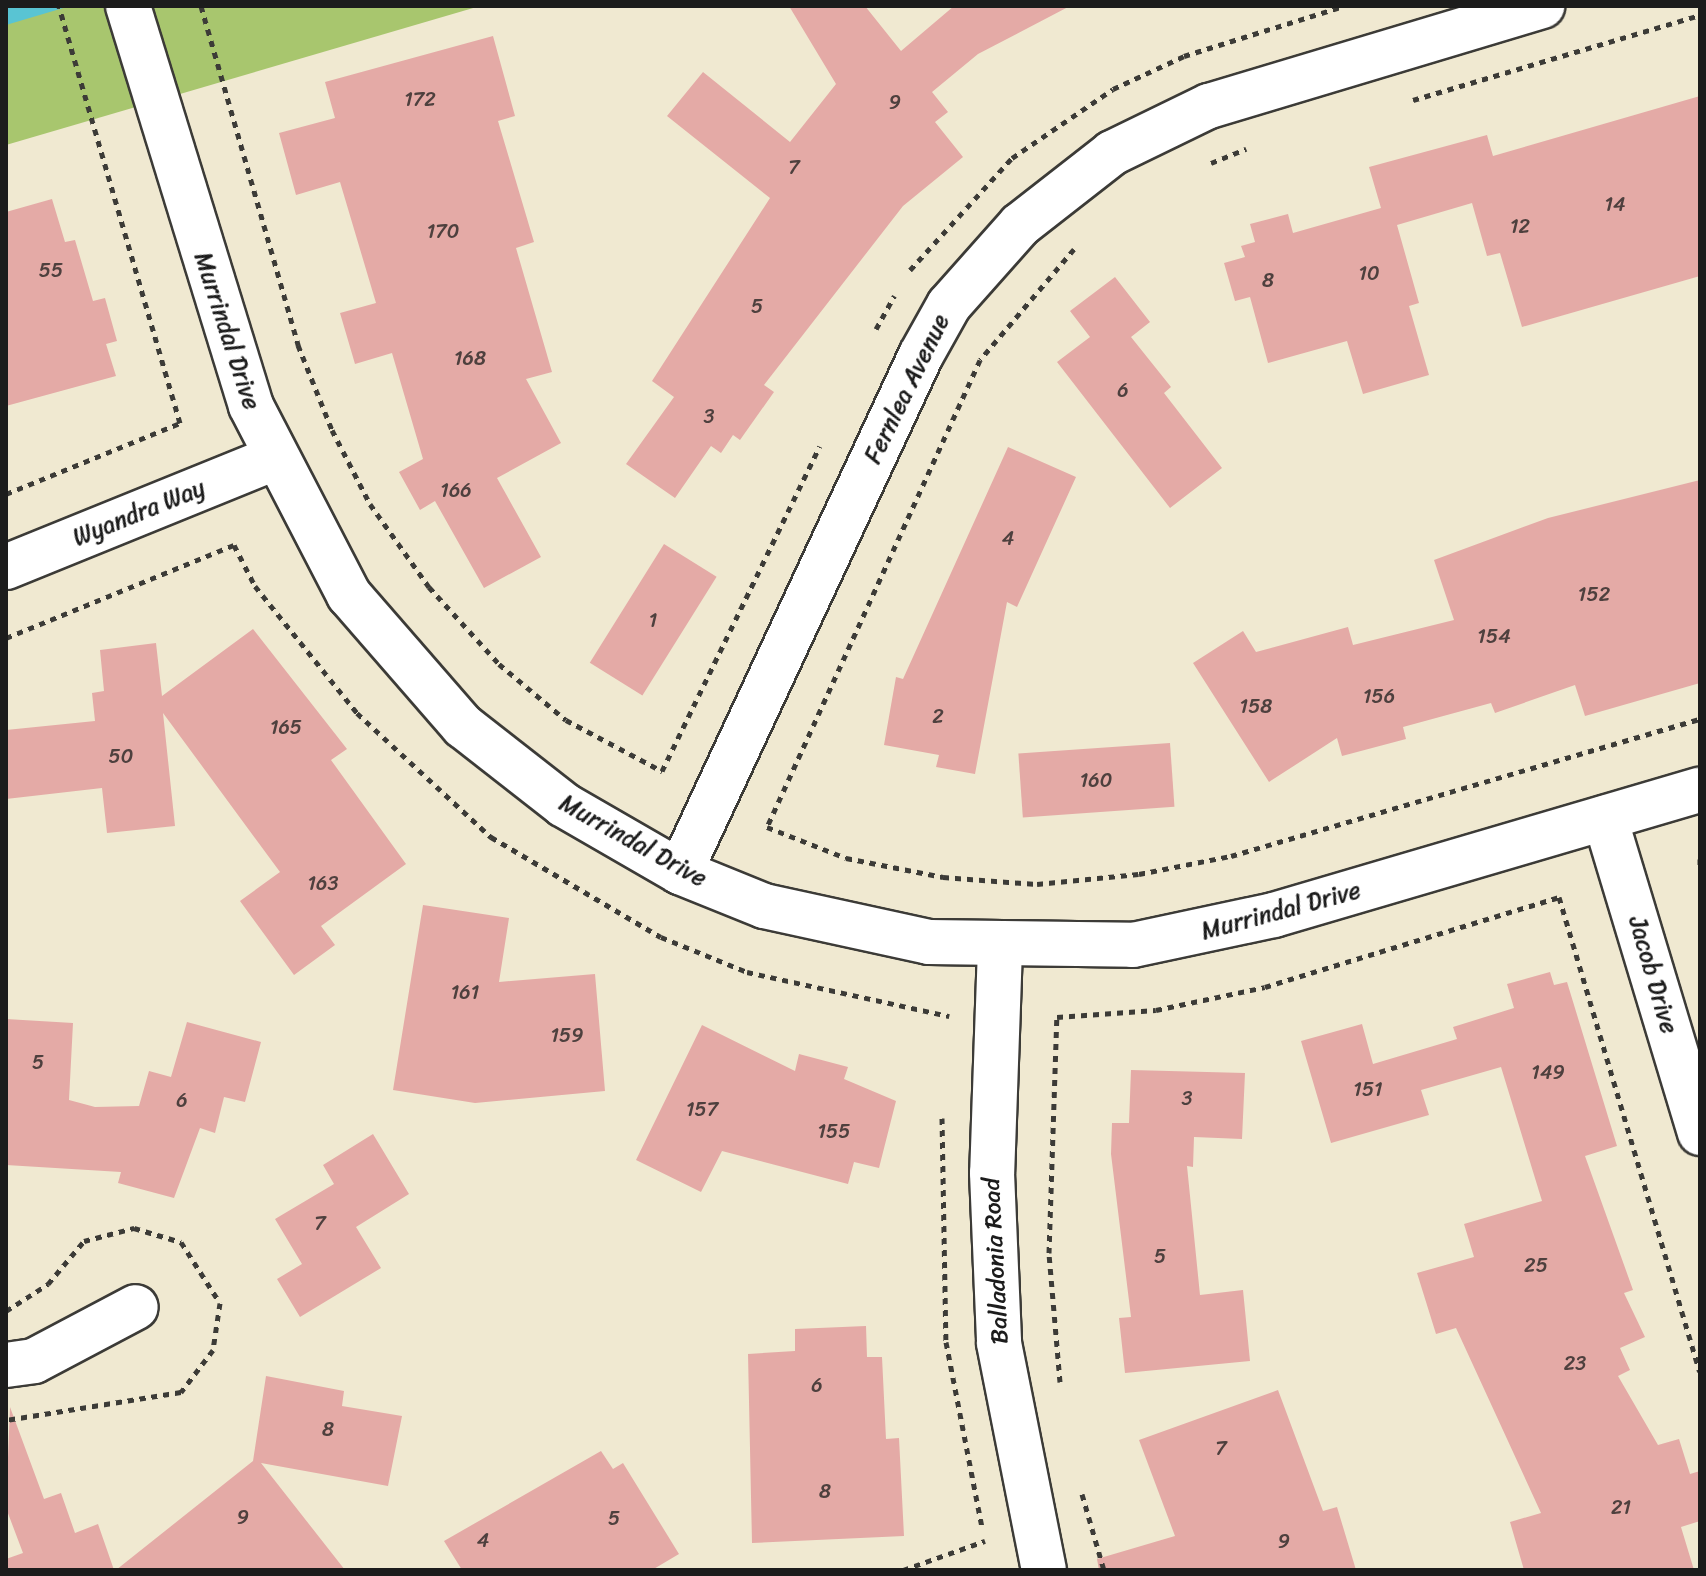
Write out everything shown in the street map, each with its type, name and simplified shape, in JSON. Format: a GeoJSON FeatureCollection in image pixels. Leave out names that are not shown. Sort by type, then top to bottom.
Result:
{"type":"FeatureCollection","features":[{"type":"Feature","properties":{"kind":"street","name":"Fernlea Avenue"},"geometry":{"type":"LineString","coordinates":[[680,872],[921,355],[949,305],[1020,225],[1112,153],[1209,106],[1542,6]]}},
{"type":"Feature","properties":{"kind":"street","name":"Murrindal Drive"},"geometry":{"type":"LineString","coordinates":[[128,8],[228,347],[272,459],[349,595],[463,726],[564,805],[680,872],[764,906],[847,928],[1000,948],[1133,945],[1195,934],[1700,790]]}},
{"type":"Feature","properties":{"kind":"street","name":"Wyandra Way"},"geometry":{"type":"LineString","coordinates":[[6,567],[272,459]]}},
{"type":"Feature","properties":{"kind":"street","name":"Jacob Drive"},"geometry":{"type":"LineString","coordinates":[[1605,818],[1700,1133]]}},
{"type":"Feature","properties":{"kind":"street","name":"Balladonia Road"},"geometry":{"type":"LineString","coordinates":[[1000,948],[992,1173],[999,1343],[1044,1570]]}},
{"type":"Feature","properties":{"kind":"street"},"geometry":{"type":"LineString","coordinates":[[6,1365],[34,1361],[136,1307]]}},
{"type":"Feature","properties":{"kind":"path"},"geometry":{"type":"LineString","coordinates":[[6,494],[180,423],[59,6]]}},
{"type":"Feature","properties":{"kind":"path"},"geometry":{"type":"LineString","coordinates":[[201,6],[298,345],[370,504],[499,664],[566,720],[662,771]]}},
{"type":"Feature","properties":{"kind":"path"},"geometry":{"type":"LineString","coordinates":[[1403,102],[1700,15]]}},
{"type":"Feature","properties":{"kind":"path"},"geometry":{"type":"LineString","coordinates":[[1198,168],[1258,145]]}},
{"type":"Feature","properties":{"kind":"path"},"geometry":{"type":"LineString","coordinates":[[1080,243],[980,360],[767,827],[846,858],[943,877],[1037,884],[1139,874],[1231,856],[1700,719]]}},
{"type":"Feature","properties":{"kind":"path"},"geometry":{"type":"LineString","coordinates":[[6,638],[234,545]]}},
{"type":"Feature","properties":{"kind":"path"},"geometry":{"type":"LineString","coordinates":[[1700,859],[1700,867]]}},
{"type":"Feature","properties":{"kind":"path"},"geometry":{"type":"LineString","coordinates":[[1061,1393],[1049,1253],[1057,1017],[1156,1010],[1265,987],[1559,897],[1700,1372]]}},
{"type":"Feature","properties":{"kind":"path"},"geometry":{"type":"LineString","coordinates":[[1078,1478],[1104,1570]]}},
{"type":"Feature","properties":{"kind":"path"},"geometry":{"type":"LineString","coordinates":[[903,1570],[986,1545]]}},
{"type":"Feature","properties":{"kind":"green space"},"geometry":{"type":"Polygon","coordinates":[[[6,6],[480,6],[6,145],[6,6]]]}},
{"type":"Feature","properties":{"kind":"water"},"geometry":{"type":"Polygon","coordinates":[[[6,6],[70,6],[6,25],[6,6]]]}},
{"type":"Feature","properties":{"kind":"building"},"geometry":{"type":"Polygon","coordinates":[[[789,6],[865,6],[901,51],[954,6],[1070,6],[978,54],[932,92],[948,112],[935,122],[963,157],[903,206],[764,385],[774,392],[740,440],[733,435],[721,453],[711,446],[675,498],[626,464],[674,397],[652,381],[770,198],[667,116],[703,72],[790,142],[836,84],[789,6]]]}},
{"type":"Feature","properties":{"kind":"building"},"geometry":{"type":"Polygon","coordinates":[[[493,36],[515,116],[498,121],[534,242],[516,248],[552,372],[526,379],[561,443],[497,478],[541,557],[484,588],[435,501],[420,510],[399,472],[423,459],[392,353],[355,364],[340,313],[376,303],[340,182],[296,195],[279,133],[335,118],[325,82],[493,36]]]}},
{"type":"Feature","properties":{"kind":"building"},"geometry":{"type":"Polygon","coordinates":[[[1700,96],[1700,276],[1522,327],[1500,253],[1487,256],[1472,203],[1397,225],[1419,303],[1409,306],[1429,375],[1363,394],[1347,341],[1268,363],[1250,297],[1235,301],[1224,263],[1245,257],[1241,246],[1255,242],[1250,224],[1288,214],[1293,233],[1381,208],[1369,167],[1487,135],[1493,156],[1700,96]]]}},
{"type":"Feature","properties":{"kind":"building"},"geometry":{"type":"Polygon","coordinates":[[[52,199],[65,242],[75,240],[93,301],[105,298],[117,341],[106,344],[116,376],[6,406],[6,212],[52,199]]]}},
{"type":"Feature","properties":{"kind":"building"},"geometry":{"type":"Polygon","coordinates":[[[1115,277],[1150,322],[1131,337],[1171,387],[1164,393],[1222,468],[1170,508],[1057,362],[1090,337],[1070,311],[1115,277]]]}},
{"type":"Feature","properties":{"kind":"building"},"geometry":{"type":"Polygon","coordinates":[[[1008,447],[1076,477],[1017,607],[1007,602],[975,774],[936,767],[939,755],[884,745],[896,677],[903,679],[1008,447]]]}},
{"type":"Feature","properties":{"kind":"building"},"geometry":{"type":"Polygon","coordinates":[[[1700,480],[1700,683],[1585,716],[1575,685],[1495,713],[1491,703],[1403,727],[1406,739],[1342,756],[1337,738],[1269,782],[1193,663],[1243,631],[1256,652],[1348,627],[1353,645],[1454,620],[1434,560],[1548,518],[1700,480]]]}},
{"type":"Feature","properties":{"kind":"building"},"geometry":{"type":"Polygon","coordinates":[[[664,544],[717,577],[642,696],[590,663],[664,544]]]}},
{"type":"Feature","properties":{"kind":"building"},"geometry":{"type":"Polygon","coordinates":[[[253,629],[347,749],[331,760],[406,864],[321,926],[335,945],[294,975],[240,901],[280,872],[163,713],[175,826],[107,833],[102,788],[6,799],[6,730],[95,721],[92,693],[104,691],[100,650],[156,643],[162,696],[253,629]]]}},
{"type":"Feature","properties":{"kind":"building"},"geometry":{"type":"Polygon","coordinates":[[[1170,743],[1174,807],[1023,817],[1018,754],[1170,743]]]}},
{"type":"Feature","properties":{"kind":"building"},"geometry":{"type":"Polygon","coordinates":[[[423,905],[509,918],[499,982],[595,974],[605,1091],[475,1103],[393,1090],[423,905]]]}},
{"type":"Feature","properties":{"kind":"building"},"geometry":{"type":"Polygon","coordinates":[[[1550,972],[1554,985],[1567,982],[1617,1146],[1585,1156],[1633,1290],[1624,1293],[1645,1337],[1620,1348],[1630,1370],[1618,1376],[1658,1445],[1679,1439],[1690,1474],[1700,1471],[1700,1521],[1681,1527],[1694,1570],[1524,1570],[1510,1522],[1541,1513],[1456,1328],[1436,1334],[1417,1273],[1474,1257],[1464,1224],[1542,1201],[1501,1067],[1421,1090],[1429,1115],[1331,1143],[1301,1041],[1362,1024],[1373,1064],[1457,1039],[1453,1027],[1514,1008],[1507,984],[1550,972]]]}},
{"type":"Feature","properties":{"kind":"building"},"geometry":{"type":"Polygon","coordinates":[[[6,1019],[73,1023],[69,1100],[95,1107],[139,1106],[149,1071],[171,1077],[187,1022],[261,1042],[245,1102],[224,1097],[215,1133],[200,1128],[174,1198],[118,1183],[121,1172],[6,1165],[6,1019]]]}},
{"type":"Feature","properties":{"kind":"building"},"geometry":{"type":"Polygon","coordinates":[[[702,1025],[795,1071],[799,1054],[848,1067],[844,1079],[896,1101],[879,1168],[854,1162],[848,1184],[722,1151],[701,1192],[636,1160],[702,1025]]]}},
{"type":"Feature","properties":{"kind":"building"},"geometry":{"type":"Polygon","coordinates":[[[1131,1070],[1245,1073],[1242,1139],[1194,1137],[1193,1167],[1187,1166],[1200,1295],[1243,1290],[1250,1361],[1125,1373],[1119,1318],[1131,1317],[1111,1154],[1112,1123],[1129,1123],[1131,1070]]]}},
{"type":"Feature","properties":{"kind":"building"},"geometry":{"type":"Polygon","coordinates":[[[373,1134],[409,1194],[356,1227],[381,1268],[300,1317],[277,1279],[302,1264],[275,1219],[334,1184],[323,1165],[373,1134]]]}},
{"type":"Feature","properties":{"kind":"building"},"geometry":{"type":"Polygon","coordinates":[[[866,1326],[867,1357],[882,1357],[886,1439],[899,1438],[904,1536],[752,1543],[748,1354],[795,1351],[795,1329],[866,1326]]]}},
{"type":"Feature","properties":{"kind":"building"},"geometry":{"type":"Polygon","coordinates":[[[266,1376],[344,1391],[342,1406],[402,1416],[388,1486],[261,1463],[345,1570],[116,1570],[253,1461],[266,1376]]]}},
{"type":"Feature","properties":{"kind":"building"},"geometry":{"type":"Polygon","coordinates":[[[1278,1390],[1323,1511],[1337,1507],[1356,1570],[1099,1570],[1097,1559],[1175,1536],[1139,1440],[1278,1390]]]}},
{"type":"Feature","properties":{"kind":"building"},"geometry":{"type":"Polygon","coordinates":[[[10,1407],[44,1499],[61,1493],[75,1533],[98,1524],[114,1570],[6,1570],[6,1559],[23,1553],[6,1508],[10,1407]]]}},
{"type":"Feature","properties":{"kind":"building"},"geometry":{"type":"Polygon","coordinates":[[[601,1451],[613,1469],[623,1463],[679,1554],[652,1570],[462,1570],[444,1541],[601,1451]]]}}]}
